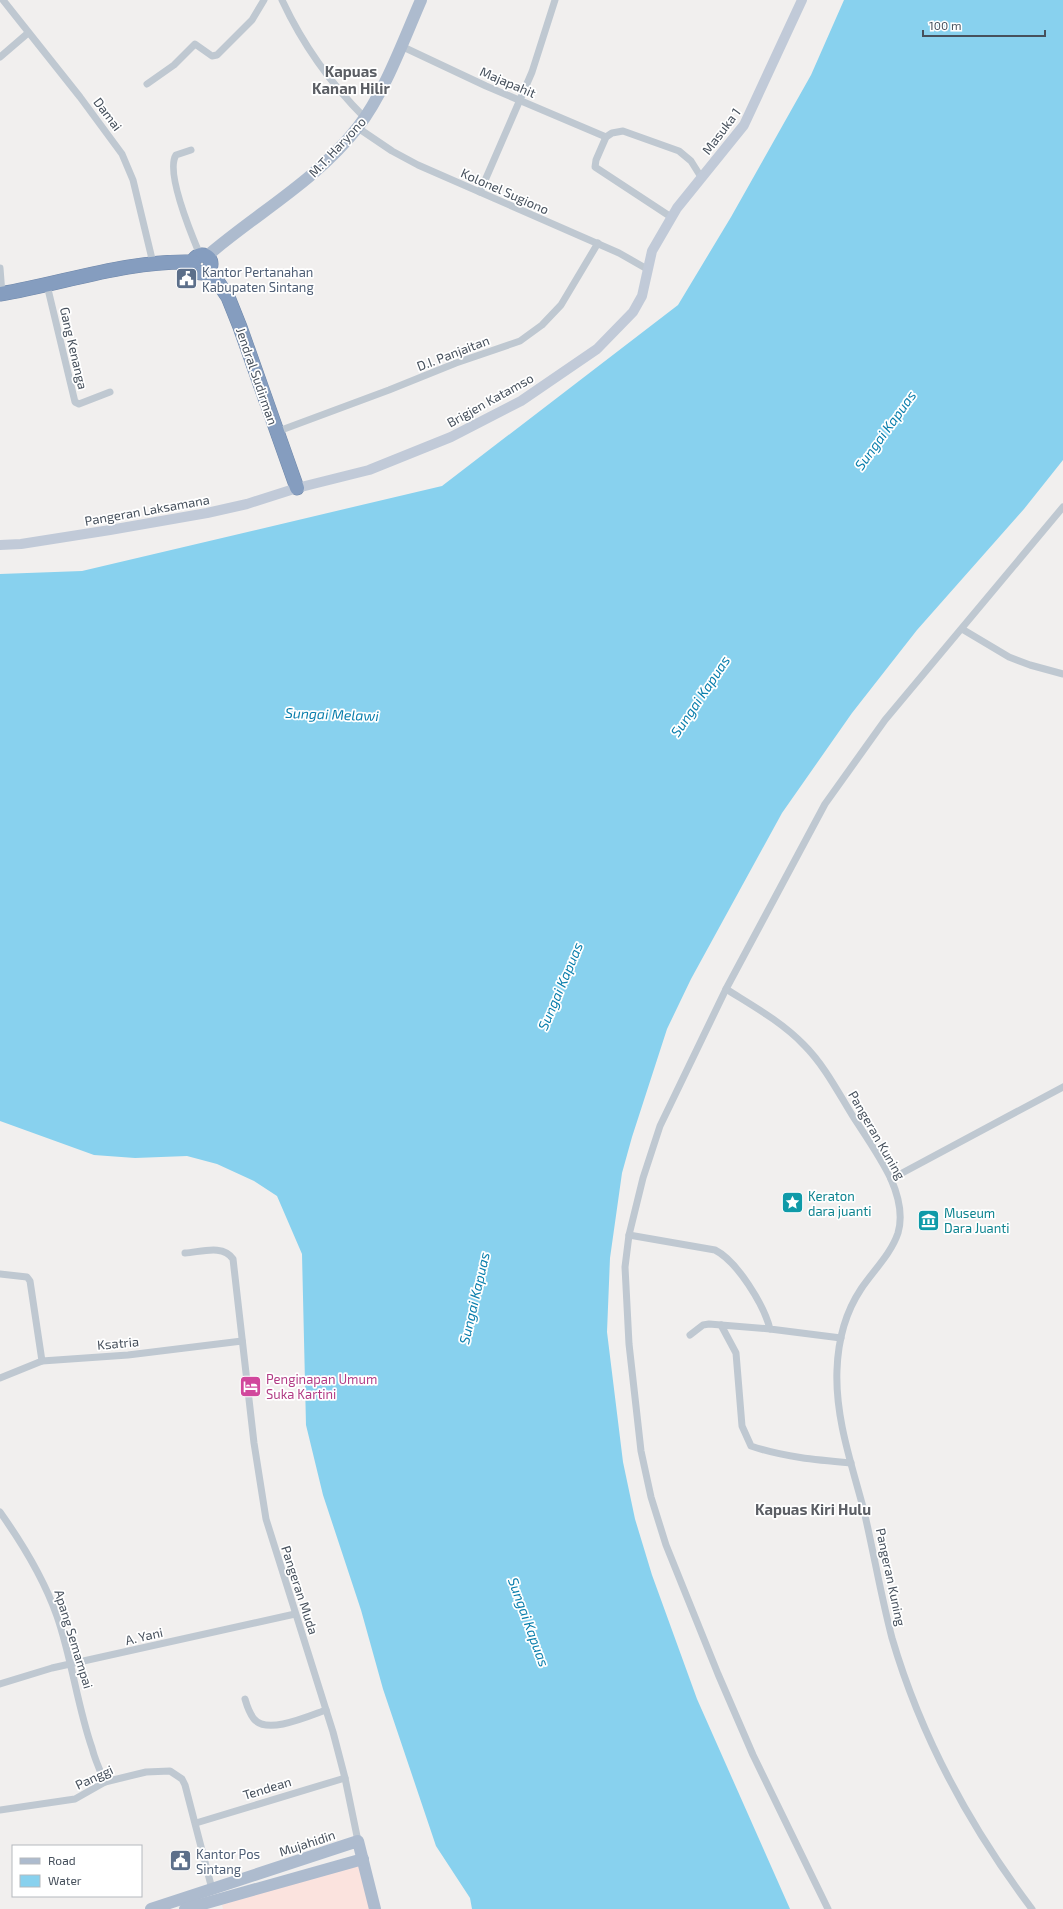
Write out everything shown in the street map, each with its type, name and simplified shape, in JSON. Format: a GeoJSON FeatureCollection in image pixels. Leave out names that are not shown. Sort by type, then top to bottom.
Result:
{"type":"FeatureCollection","features":[{"type":"Feature","properties":{"kind":"highway"},"geometry":{"type":"LineString","coordinates":[[1,294],[47,285],[90,274],[153,263],[202,261]]}},
{"type":"Feature","properties":{"kind":"highway","name":"Jendral Sudirman"},"geometry":{"type":"LineString","coordinates":[[202,261],[230,303],[253,362],[276,432],[297,488]]}},
{"type":"Feature","properties":{"kind":"main road","name":"M.T. Haryono"},"geometry":{"type":"LineString","coordinates":[[202,261],[232,235],[284,198],[320,168],[358,128],[365,118],[401,46],[421,0]]}},
{"type":"Feature","properties":{"kind":"main road"},"geometry":{"type":"LineString","coordinates":[[358,1841],[375,1909]]}},
{"type":"Feature","properties":{"kind":"main road","name":"Mujahidin"},"geometry":{"type":"LineString","coordinates":[[151,1909],[214,1899],[358,1841]]}},
{"type":"Feature","properties":{"kind":"main road"},"geometry":{"type":"LineString","coordinates":[[185,1909],[214,1899],[363,1858]]}},
{"type":"Feature","properties":{"kind":"street"},"geometry":{"type":"LineString","coordinates":[[147,84],[174,65],[195,44],[212,56],[217,55],[252,20],[264,0]]}},
{"type":"Feature","properties":{"kind":"street"},"geometry":{"type":"LineString","coordinates":[[282,0],[294,24],[320,65],[346,99],[365,118]]}},
{"type":"Feature","properties":{"kind":"street"},"geometry":{"type":"LineString","coordinates":[[480,192],[532,72],[555,0]]}},
{"type":"Feature","properties":{"kind":"street","name":"Masuka 1"},"geometry":{"type":"LineString","coordinates":[[647,269],[652,251],[671,217],[704,173],[724,152],[751,114],[780,45],[802,0]]}},
{"type":"Feature","properties":{"kind":"street","name":"Damai"},"geometry":{"type":"LineString","coordinates":[[3,4],[80,97],[122,154],[132,180],[153,263]]}},
{"type":"Feature","properties":{"kind":"street"},"geometry":{"type":"LineString","coordinates":[[0,57],[28,33]]}},
{"type":"Feature","properties":{"kind":"street","name":"Majapahit"},"geometry":{"type":"LineString","coordinates":[[401,46],[606,138]]}},
{"type":"Feature","properties":{"kind":"street","name":"Kolonel Sugiono"},"geometry":{"type":"LineString","coordinates":[[358,128],[405,158],[619,252],[647,269]]}},
{"type":"Feature","properties":{"kind":"street"},"geometry":{"type":"LineString","coordinates":[[671,217],[595,166],[596,160],[606,138],[612,133],[623,131],[679,151],[704,173]]}},
{"type":"Feature","properties":{"kind":"street"},"geometry":{"type":"LineString","coordinates":[[190,150],[176,155],[173,159],[184,214],[202,261]]}},
{"type":"Feature","properties":{"kind":"street","name":"D.I. Panjaitan"},"geometry":{"type":"LineString","coordinates":[[276,432],[389,390],[456,363],[520,341],[542,325],[561,305],[598,243]]}},
{"type":"Feature","properties":{"kind":"street"},"geometry":{"type":"LineString","coordinates":[[0,268],[1,294]]}},
{"type":"Feature","properties":{"kind":"street","name":"Brigjen Katamso"},"geometry":{"type":"LineString","coordinates":[[297,488],[369,470],[451,437],[521,401],[596,349],[616,330],[633,312],[642,296],[647,269]]}},
{"type":"Feature","properties":{"kind":"street","name":"Gang Kenanga"},"geometry":{"type":"LineString","coordinates":[[47,285],[75,402],[77,404],[110,392]]}},
{"type":"Feature","properties":{"kind":"street","name":"Pangeran Laksamana"},"geometry":{"type":"LineString","coordinates":[[0,545],[21,544],[207,513],[247,504],[297,488]]}},
{"type":"Feature","properties":{"kind":"street"},"geometry":{"type":"LineString","coordinates":[[828,1909],[753,1755],[718,1674],[666,1545],[651,1497],[639,1436],[629,1344],[625,1267],[629,1235],[643,1178],[660,1126],[726,989],[825,804],[885,720],[1063,507]]}},
{"type":"Feature","properties":{"kind":"street"},"geometry":{"type":"LineString","coordinates":[[962,629],[1008,657],[1063,674]]}},
{"type":"Feature","properties":{"kind":"street","name":"Pangeran Kuning"},"geometry":{"type":"LineString","coordinates":[[726,989],[777,1022],[804,1045],[828,1077],[891,1179],[900,1211],[900,1222],[897,1234],[883,1260],[860,1290],[846,1319],[841,1338],[837,1371],[837,1391],[843,1430],[892,1638],[902,1674],[917,1712],[947,1778],[1002,1868],[1032,1909]]}},
{"type":"Feature","properties":{"kind":"street"},"geometry":{"type":"LineString","coordinates":[[891,1179],[1063,1087]]}},
{"type":"Feature","properties":{"kind":"street"},"geometry":{"type":"LineString","coordinates":[[629,1235],[719,1252],[738,1271],[746,1282],[760,1304],[770,1329]]}},
{"type":"Feature","properties":{"kind":"street","name":"Pangeran Muda"},"geometry":{"type":"LineString","coordinates":[[185,1253],[223,1250],[229,1253],[235,1267],[242,1341],[266,1519],[326,1710],[345,1778],[358,1841]]}},
{"type":"Feature","properties":{"kind":"street"},"geometry":{"type":"LineString","coordinates":[[0,1274],[28,1277],[42,1361]]}},
{"type":"Feature","properties":{"kind":"street"},"geometry":{"type":"LineString","coordinates":[[690,1335],[704,1325],[721,1325],[770,1329],[841,1338]]}},
{"type":"Feature","properties":{"kind":"street"},"geometry":{"type":"LineString","coordinates":[[721,1325],[736,1354],[742,1426],[751,1446],[779,1454],[816,1460],[851,1463]]}},
{"type":"Feature","properties":{"kind":"street","name":"Ksatria"},"geometry":{"type":"LineString","coordinates":[[0,1378],[42,1361],[128,1355],[242,1341]]}},
{"type":"Feature","properties":{"kind":"street","name":"Apang Semampai"},"geometry":{"type":"LineString","coordinates":[[0,1512],[12,1529],[45,1586],[57,1617],[71,1665],[91,1747],[105,1782]]}},
{"type":"Feature","properties":{"kind":"street","name":"A. Yani"},"geometry":{"type":"LineString","coordinates":[[0,1684],[52,1668],[295,1614]]}},
{"type":"Feature","properties":{"kind":"street"},"geometry":{"type":"LineString","coordinates":[[245,1699],[254,1719],[261,1725],[265,1726],[278,1725],[326,1710]]}},
{"type":"Feature","properties":{"kind":"street","name":"Panggi"},"geometry":{"type":"LineString","coordinates":[[0,1810],[75,1799],[105,1782],[146,1772],[170,1771],[182,1779],[188,1793],[214,1899]]}},
{"type":"Feature","properties":{"kind":"street","name":"Tendean"},"geometry":{"type":"LineString","coordinates":[[196,1823],[345,1778]]}},
{"type":"Feature","properties":{"kind":"shaded area"},"geometry":{"type":"Polygon","coordinates":[[[361,1859],[370,1909],[223,1909],[222,1905],[361,1859]]]}},
{"type":"Feature","properties":{"kind":"water"},"geometry":{"type":"Polygon","coordinates":[[[844,0],[1063,0],[1063,460],[1024,509],[917,630],[852,713],[782,813],[691,979],[667,1029],[622,1173],[610,1258],[607,1332],[623,1462],[635,1519],[652,1575],[697,1699],[790,1909],[472,1909],[470,1898],[436,1846],[383,1689],[361,1610],[323,1495],[306,1425],[302,1254],[277,1196],[254,1181],[217,1164],[187,1156],[135,1158],[94,1155],[0,1121],[0,574],[82,571],[442,486],[678,305],[731,217],[811,75],[844,0]]]}},
{"type":"Feature","properties":{"kind":"place","name":"Kantor Pertanahan Kabupaten Sintang"},"geometry":{"type":"Point","coordinates":[186,279]}},
{"type":"Feature","properties":{"kind":"place","name":"Keraton dara juanti"},"geometry":{"type":"Point","coordinates":[792,1203]}},
{"type":"Feature","properties":{"kind":"place","name":"Museum Dara Juanti"},"geometry":{"type":"Point","coordinates":[928,1220]}},
{"type":"Feature","properties":{"kind":"place","name":"Penginapan Umum Suka Kartini"},"geometry":{"type":"Point","coordinates":[251,1386]}},
{"type":"Feature","properties":{"kind":"place","name":"Kantor Pos Sintang"},"geometry":{"type":"Point","coordinates":[180,1861]}},
{"type":"Feature","properties":{"kind":"district","name":"Kapuas Kanan Hilir"},"geometry":{"type":"Point","coordinates":[351,80]}},
{"type":"Feature","properties":{"kind":"district","name":"Kapuas Kiri Hulu"},"geometry":{"type":"Point","coordinates":[813,1509]}},
{"type":"Feature","properties":{"kind":"water label","name":"Sungai Kapuas"},"geometry":{"type":"Point","coordinates":[885,430]}},
{"type":"Feature","properties":{"kind":"water label","name":"Sungai Kapuas"},"geometry":{"type":"Point","coordinates":[700,696]}},
{"type":"Feature","properties":{"kind":"water label","name":"Sungai Melawi"},"geometry":{"type":"Point","coordinates":[332,714]}},
{"type":"Feature","properties":{"kind":"water label","name":"Sungai Kapuas"},"geometry":{"type":"Point","coordinates":[560,986]}},
{"type":"Feature","properties":{"kind":"water label","name":"Sungai Kapuas"},"geometry":{"type":"Point","coordinates":[474,1298]}},
{"type":"Feature","properties":{"kind":"water label","name":"Sungai Kapuas"},"geometry":{"type":"Point","coordinates":[529,1622]}}]}
